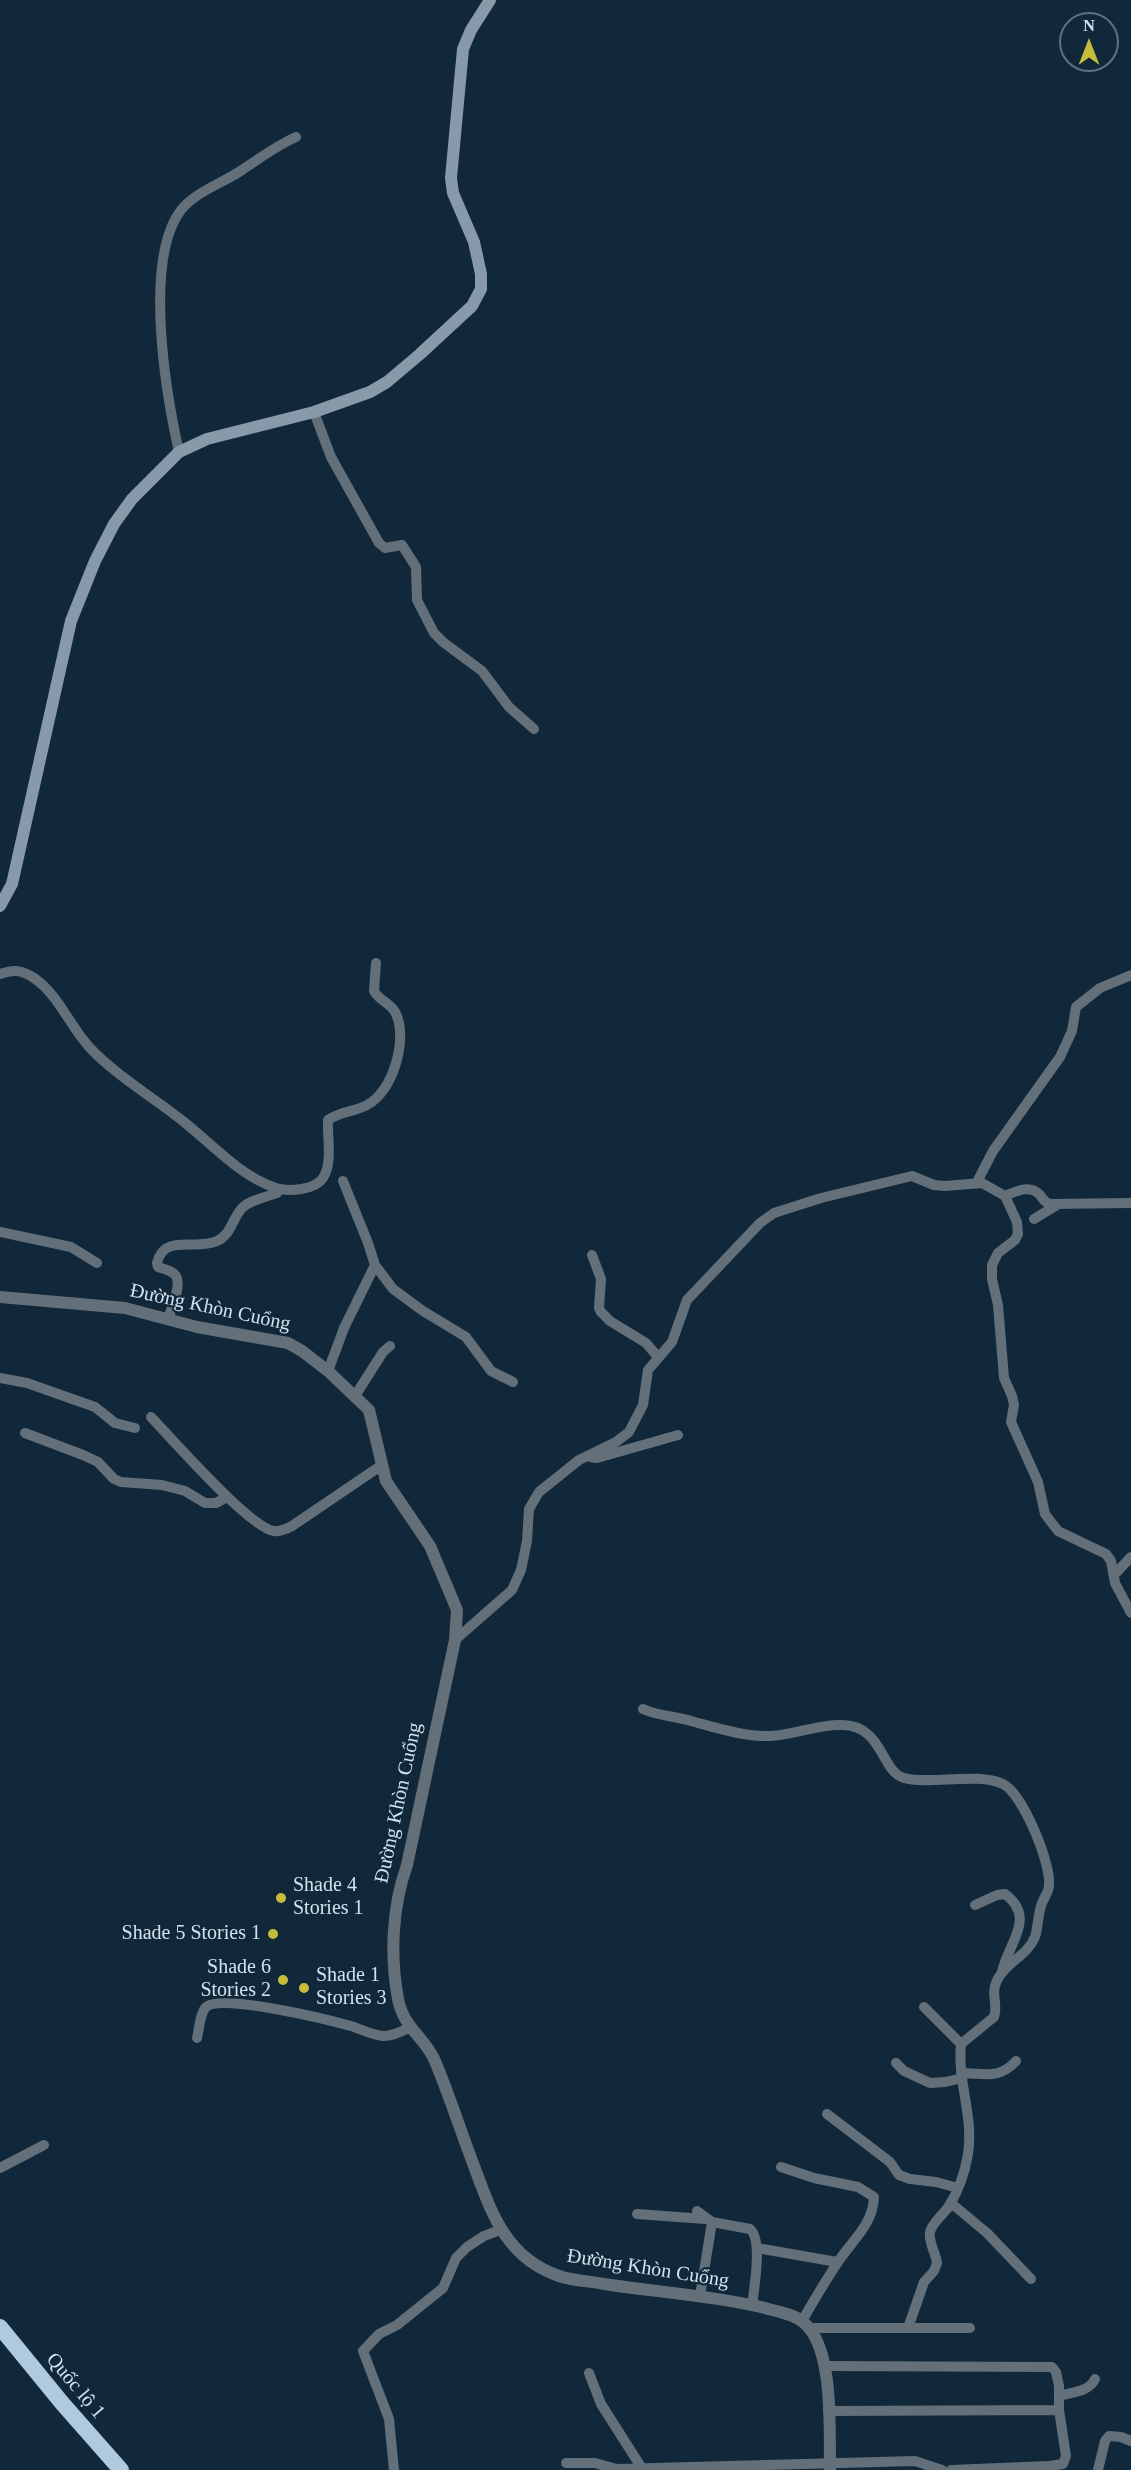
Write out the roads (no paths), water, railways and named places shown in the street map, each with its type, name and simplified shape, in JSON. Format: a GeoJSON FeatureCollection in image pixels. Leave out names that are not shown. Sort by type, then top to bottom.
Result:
{"type":"FeatureCollection","features":[{"type":"Feature","properties":{"kind":"highway","name":"Quốc lộ 1"},"geometry":{"type":"LineString","coordinates":[[0,2327],[121,2470]]}},
{"type":"Feature","properties":{"kind":"main road"},"geometry":{"type":"LineString","coordinates":[[0,906],[12,884],[75,610],[95,561],[114,524],[132,499],[179,452],[207,439],[314,412],[360,396],[387,382],[472,306],[479,294],[482,283],[476,252],[453,193],[451,178],[462,49],[490,0]]}},
{"type":"Feature","properties":{"kind":"street"},"geometry":{"type":"LineString","coordinates":[[179,452],[166,384],[161,330],[163,276],[170,233],[186,205],[271,150],[296,137]]}},
{"type":"Feature","properties":{"kind":"street"},"geometry":{"type":"LineString","coordinates":[[314,412],[332,457],[379,543],[386,548],[402,544],[414,562],[417,600],[434,633],[483,670],[502,698],[534,729]]}},
{"type":"Feature","properties":{"kind":"street"},"geometry":{"type":"LineString","coordinates":[[0,974],[19,970],[36,979],[93,1051],[184,1122],[222,1155],[252,1176],[279,1189],[312,1187],[319,1182],[327,1166],[328,1120],[347,1110],[367,1106],[390,1082],[401,1039],[394,1009],[374,991],[376,963]]}},
{"type":"Feature","properties":{"kind":"street"},"geometry":{"type":"LineString","coordinates":[[977,1182],[993,1151],[1060,1057],[1072,1031],[1076,1007],[1100,988],[1131,975]]}},
{"type":"Feature","properties":{"kind":"street"},"geometry":{"type":"LineString","coordinates":[[455,1640],[512,1590],[521,1570],[527,1541],[529,1509],[538,1492],[586,1456],[616,1443],[629,1432],[643,1405],[648,1370],[672,1342],[686,1304],[693,1293],[759,1223],[774,1213],[831,1195],[912,1176],[934,1185],[977,1182],[1005,1196],[1017,1222],[1018,1234],[1015,1240],[998,1253],[992,1264],[992,1279],[998,1305],[1004,1378],[1014,1405],[1011,1422],[1038,1482],[1045,1514],[1058,1531],[1106,1554],[1111,1561],[1115,1582],[1131,1613]]}},
{"type":"Feature","properties":{"kind":"street"},"geometry":{"type":"LineString","coordinates":[[343,1180],[375,1264],[393,1289],[423,1311],[466,1337],[491,1371],[513,1382]]}},
{"type":"Feature","properties":{"kind":"street"},"geometry":{"type":"LineString","coordinates":[[168,1319],[177,1286],[177,1277],[158,1267],[157,1260],[164,1249],[175,1244],[206,1245],[222,1239],[243,1207],[277,1193],[279,1189]]}},
{"type":"Feature","properties":{"kind":"street"},"geometry":{"type":"LineString","coordinates":[[1005,1196],[1029,1189],[1039,1195],[1045,1203],[1058,1205],[1131,1203]]}},
{"type":"Feature","properties":{"kind":"street"},"geometry":{"type":"LineString","coordinates":[[1034,1219],[1058,1205]]}},
{"type":"Feature","properties":{"kind":"street"},"geometry":{"type":"LineString","coordinates":[[0,1232],[70,1247],[97,1263]]}},
{"type":"Feature","properties":{"kind":"street"},"geometry":{"type":"LineString","coordinates":[[592,1255],[601,1279],[599,1308],[601,1312],[610,1321],[646,1342],[658,1357]]}},
{"type":"Feature","properties":{"kind":"street"},"geometry":{"type":"LineString","coordinates":[[328,1371],[344,1328],[375,1264]]}},
{"type":"Feature","properties":{"kind":"street","name":"Đường Khòn Cuổng"},"geometry":{"type":"LineString","coordinates":[[0,1297],[125,1308],[196,1328],[288,1343],[328,1371],[369,1410],[386,1481],[430,1546],[457,1610],[455,1640],[402,1880],[396,1917],[394,1968],[399,2001],[409,2028],[421,2038],[435,2061],[500,2230],[520,2254],[560,2276],[700,2296],[752,2306],[784,2313],[806,2324]]}},
{"type":"Feature","properties":{"kind":"street"},"geometry":{"type":"LineString","coordinates":[[356,1396],[383,1352],[390,1346]]}},
{"type":"Feature","properties":{"kind":"street"},"geometry":{"type":"LineString","coordinates":[[0,1378],[36,1386],[95,1407],[116,1423],[135,1428]]}},
{"type":"Feature","properties":{"kind":"street"},"geometry":{"type":"LineString","coordinates":[[151,1417],[239,1509],[273,1532],[282,1531],[382,1465]]}},
{"type":"Feature","properties":{"kind":"street"},"geometry":{"type":"LineString","coordinates":[[25,1433],[98,1462],[114,1479],[121,1482],[162,1485],[185,1491],[205,1503],[216,1503],[227,1497]]}},
{"type":"Feature","properties":{"kind":"street"},"geometry":{"type":"LineString","coordinates":[[586,1456],[597,1458],[678,1435]]}},
{"type":"Feature","properties":{"kind":"street"},"geometry":{"type":"LineString","coordinates":[[1114,1575],[1131,1557]]}},
{"type":"Feature","properties":{"kind":"street"},"geometry":{"type":"LineString","coordinates":[[643,1709],[653,1714],[691,1721],[711,1728],[769,1736],[796,1734],[826,1726],[852,1726],[876,1741],[893,1771],[900,1778],[991,1781],[1004,1784],[1024,1809],[1038,1838],[1050,1884],[1041,1905],[1035,1937],[1028,1948],[1001,1975]]}},
{"type":"Feature","properties":{"kind":"street"},"geometry":{"type":"LineString","coordinates":[[908,2328],[924,2282],[934,2271],[937,2263],[930,2241],[930,2230],[951,2203],[964,2173],[968,2151],[968,2119],[959,2060],[961,2044],[994,2017],[996,2012],[995,1986],[1019,1927],[1020,1912],[1012,1899],[1005,1894],[997,1895],[975,1905]]}},
{"type":"Feature","properties":{"kind":"street"},"geometry":{"type":"LineString","coordinates":[[197,2038],[203,2012],[207,2006],[215,2002],[259,2006],[353,2026],[381,2036],[395,2034],[409,2028]]}},
{"type":"Feature","properties":{"kind":"street"},"geometry":{"type":"LineString","coordinates":[[924,2007],[961,2044]]}},
{"type":"Feature","properties":{"kind":"street"},"geometry":{"type":"LineString","coordinates":[[896,2063],[904,2071],[930,2083],[945,2082],[961,2076],[1003,2073],[1016,2061]]}},
{"type":"Feature","properties":{"kind":"street"},"geometry":{"type":"LineString","coordinates":[[827,2115],[890,2163],[899,2175],[957,2188]]}},
{"type":"Feature","properties":{"kind":"street"},"geometry":{"type":"LineString","coordinates":[[0,2168],[44,2145]]}},
{"type":"Feature","properties":{"kind":"street"},"geometry":{"type":"LineString","coordinates":[[781,2167],[814,2178],[858,2187],[874,2197],[874,2205],[865,2228],[837,2262],[806,2324]]}},
{"type":"Feature","properties":{"kind":"street"},"geometry":{"type":"LineString","coordinates":[[951,2203],[987,2233],[1031,2279]]}},
{"type":"Feature","properties":{"kind":"street"},"geometry":{"type":"LineString","coordinates":[[697,2211],[709,2221]]}},
{"type":"Feature","properties":{"kind":"street"},"geometry":{"type":"LineString","coordinates":[[636,2214],[709,2221],[750,2229],[754,2232],[757,2248],[752,2306]]}},
{"type":"Feature","properties":{"kind":"street"},"geometry":{"type":"LineString","coordinates":[[700,2296],[709,2221]]}},
{"type":"Feature","properties":{"kind":"street"},"geometry":{"type":"LineString","coordinates":[[394,2470],[389,2419],[363,2350],[379,2334],[397,2325],[443,2288],[456,2258],[467,2247],[484,2236],[500,2230]]}},
{"type":"Feature","properties":{"kind":"street"},"geometry":{"type":"LineString","coordinates":[[757,2248],[837,2262]]}},
{"type":"Feature","properties":{"kind":"street"},"geometry":{"type":"LineString","coordinates":[[806,2324],[970,2328]]}},
{"type":"Feature","properties":{"kind":"street"},"geometry":{"type":"LineString","coordinates":[[806,2324],[820,2348],[824,2366],[830,2467]]}},
{"type":"Feature","properties":{"kind":"street"},"geometry":{"type":"LineString","coordinates":[[824,2366],[1044,2365],[1052,2367],[1056,2372],[1066,2456],[1063,2464],[951,2470]]}},
{"type":"Feature","properties":{"kind":"street"},"geometry":{"type":"LineString","coordinates":[[589,2373],[601,2404],[642,2469]]}},
{"type":"Feature","properties":{"kind":"street"},"geometry":{"type":"LineString","coordinates":[[1059,2396],[1083,2390],[1092,2385],[1095,2379]]}},
{"type":"Feature","properties":{"kind":"street"},"geometry":{"type":"LineString","coordinates":[[828,2411],[1059,2410]]}},
{"type":"Feature","properties":{"kind":"street"},"geometry":{"type":"LineString","coordinates":[[1098,2470],[1105,2441],[1109,2436],[1131,2441]]}},
{"type":"Feature","properties":{"kind":"street"},"geometry":{"type":"LineString","coordinates":[[566,2463],[595,2463],[617,2469],[642,2469],[830,2467],[915,2461],[942,2470]]}},
{"type":"Feature","properties":{"kind":"place","name":"Shade 4 Stories 1"},"geometry":{"type":"Point","coordinates":[281,1898]}},
{"type":"Feature","properties":{"kind":"place","name":"Shade 5 Stories 1"},"geometry":{"type":"Point","coordinates":[273,1934]}},
{"type":"Feature","properties":{"kind":"place","name":"Shade 6 Stories 2"},"geometry":{"type":"Point","coordinates":[283,1980]}},
{"type":"Feature","properties":{"kind":"place","name":"Shade 1 Stories 3"},"geometry":{"type":"Point","coordinates":[304,1988]}}]}
